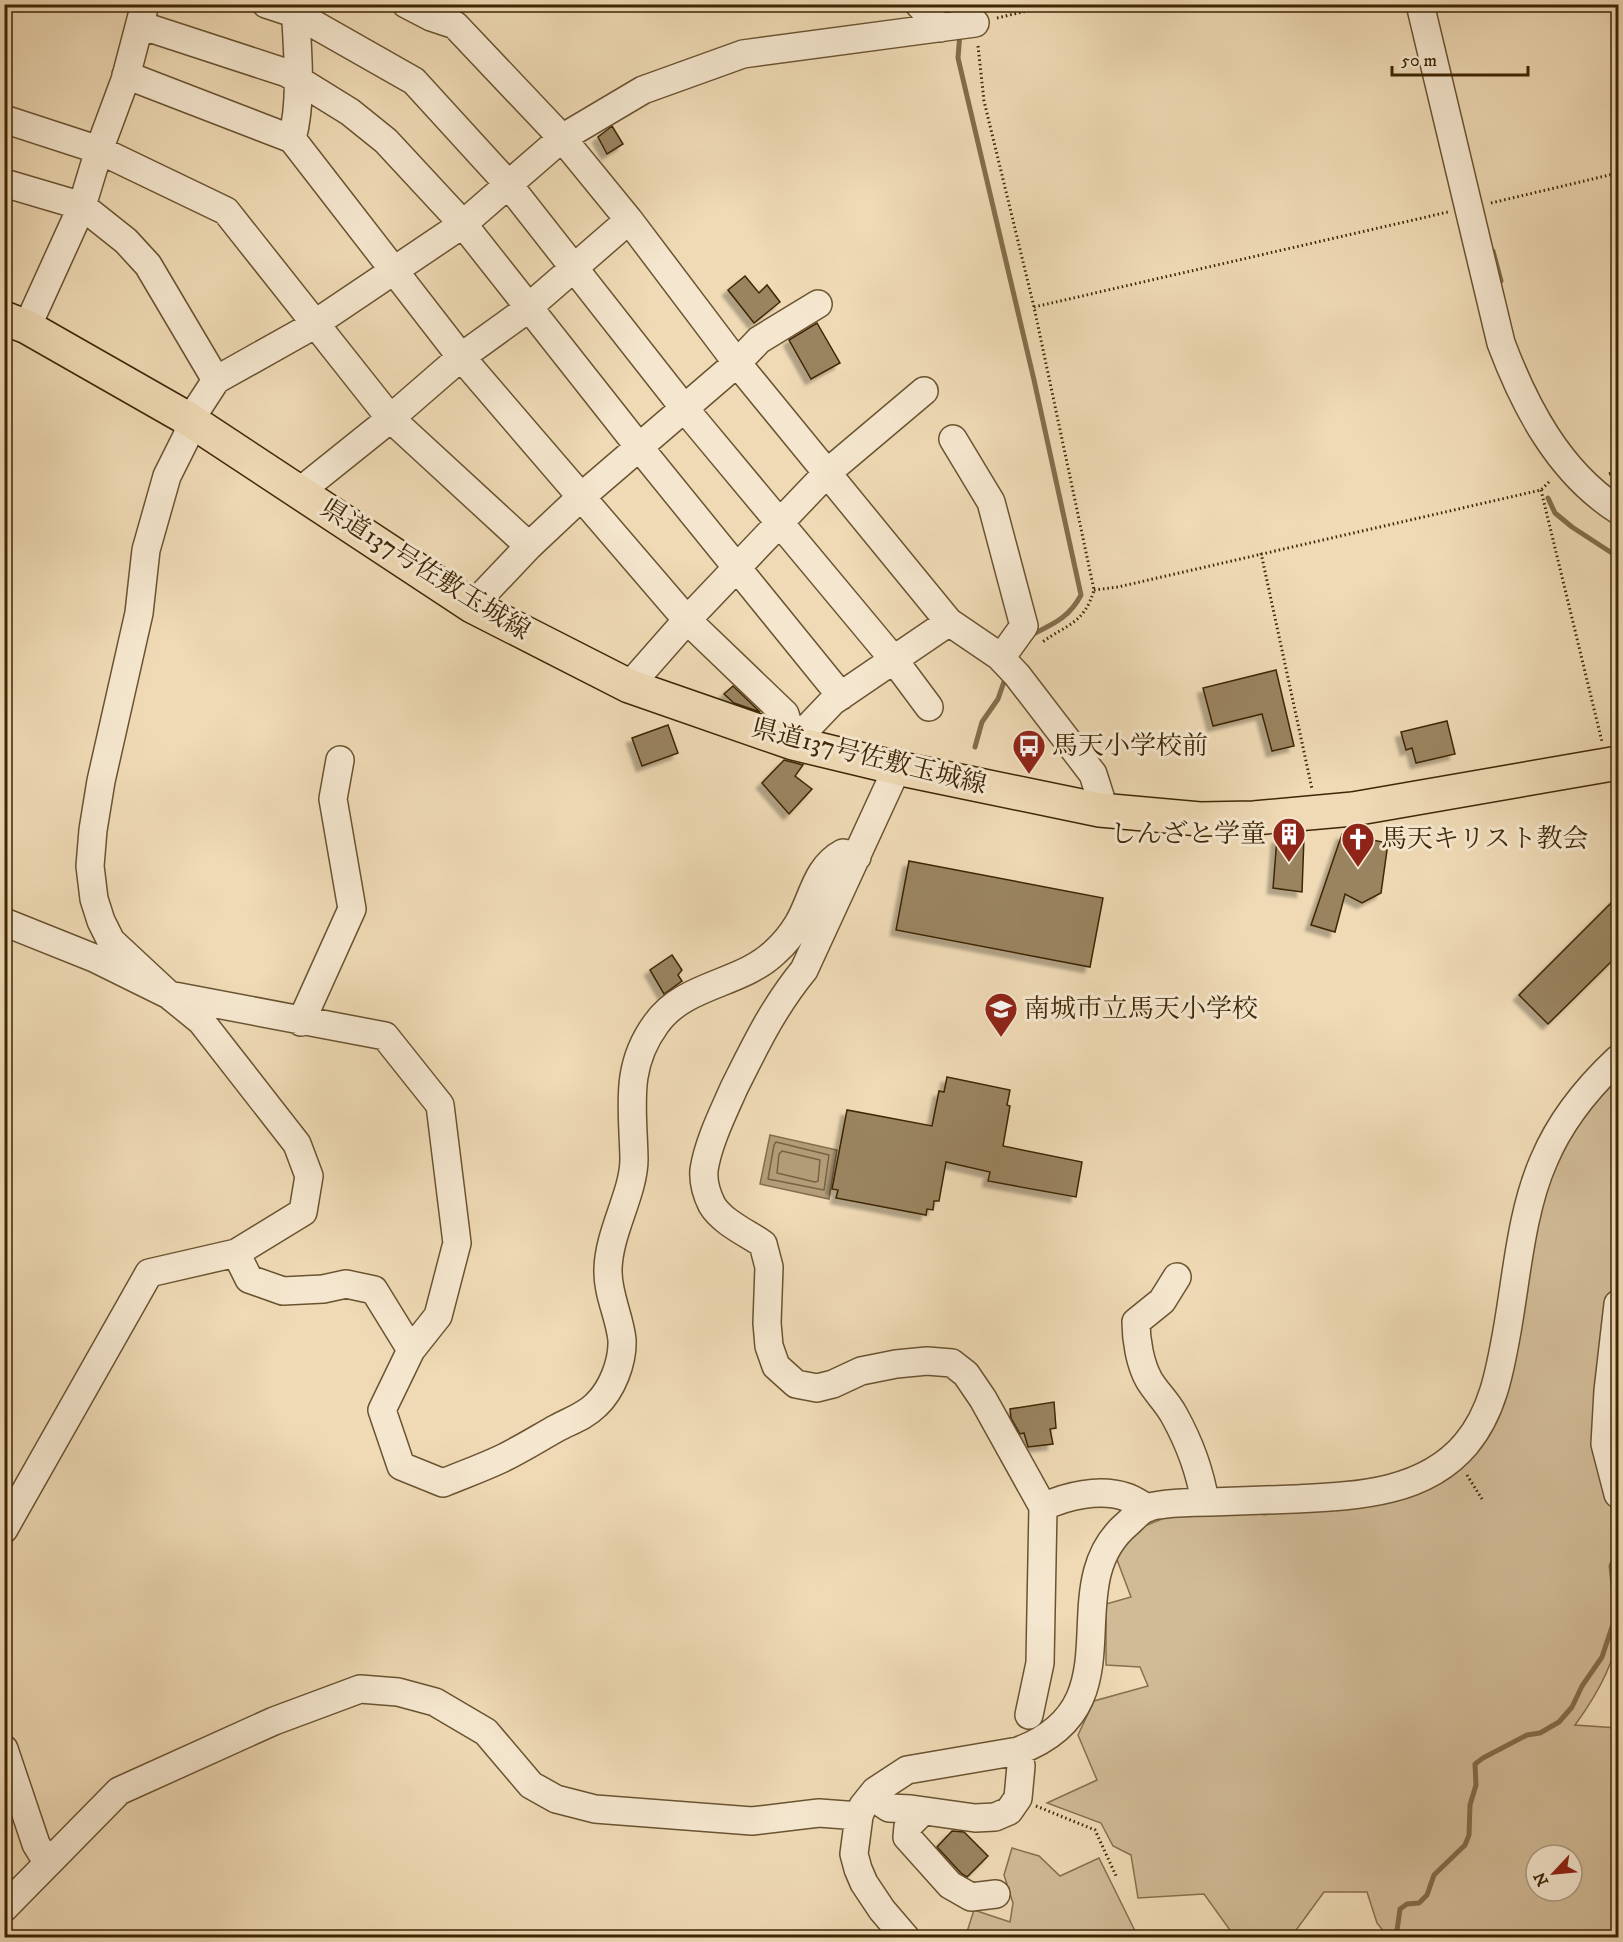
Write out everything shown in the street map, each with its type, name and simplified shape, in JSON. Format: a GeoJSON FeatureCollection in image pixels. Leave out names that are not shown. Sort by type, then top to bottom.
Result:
{"type":"FeatureCollection","features":[{"type":"Feature","properties":{"kind":"main road","name":"県道137号佐敷玉城線"},"geometry":{"type":"LineString","coordinates":[[16,322],[190,420],[472,606],[629,686],[793,744],[1100,810],[1200,819],[1254,818],[1353,809],[1613,764]]}},
{"type":"Feature","properties":{"kind":"street"},"geometry":{"type":"LineString","coordinates":[[266,4],[295,9],[414,81],[508,184],[684,408],[894,660],[929,707]]}},
{"type":"Feature","properties":{"kind":"street"},"geometry":{"type":"LineString","coordinates":[[406,4],[431,17],[455,15],[562,138],[629,220],[737,363],[948,622],[1000,658],[1023,682],[1093,774],[1100,796],[1100,810]]}},
{"type":"Feature","properties":{"kind":"street"},"geometry":{"type":"LineString","coordinates":[[919,4],[940,28]]}},
{"type":"Feature","properties":{"kind":"street"},"geometry":{"type":"LineString","coordinates":[[1419,4],[1475,206],[1501,343],[1514,378],[1549,440],[1567,465],[1581,480],[1618,510]]}},
{"type":"Feature","properties":{"kind":"street"},"geometry":{"type":"LineString","coordinates":[[292,139],[296,124],[295,9]]}},
{"type":"Feature","properties":{"kind":"street"},"geometry":{"type":"LineString","coordinates":[[4,1529],[148,1273],[236,1252],[303,1212],[309,1176],[297,1144],[201,1021],[169,995],[111,941],[101,921],[94,898],[90,866],[93,830],[101,781],[139,613],[146,550],[167,476],[187,436],[190,420],[216,380],[316,323],[463,224],[562,138],[642,90],[743,54],[940,28],[966,14]]}},
{"type":"Feature","properties":{"kind":"street"},"geometry":{"type":"LineString","coordinates":[[16,322],[82,206],[126,75],[142,15],[287,73],[350,112],[386,141],[463,224],[639,447],[841,696]]}},
{"type":"Feature","properties":{"kind":"street"},"geometry":{"type":"LineString","coordinates":[[126,75],[292,139],[461,357],[581,497],[687,620],[785,714],[793,744]]}},
{"type":"Feature","properties":{"kind":"street"},"geometry":{"type":"LineString","coordinates":[[4,119],[99,150],[226,211],[390,418],[529,546]]}},
{"type":"Feature","properties":{"kind":"street"},"geometry":{"type":"LineString","coordinates":[[4,183],[82,206],[126,241],[148,265],[216,380]]}},
{"type":"Feature","properties":{"kind":"street"},"geometry":{"type":"LineString","coordinates":[[299,492],[461,357],[530,306],[629,220]]}},
{"type":"Feature","properties":{"kind":"street"},"geometry":{"type":"LineString","coordinates":[[472,606],[529,546],[581,497],[737,363],[759,340],[818,304]]}},
{"type":"Feature","properties":{"kind":"street"},"geometry":{"type":"LineString","coordinates":[[629,686],[687,620],[828,472],[924,391]]}},
{"type":"Feature","properties":{"kind":"street"},"geometry":{"type":"LineString","coordinates":[[953,439],[991,502],[1024,626],[1000,658]]}},
{"type":"Feature","properties":{"kind":"street"},"geometry":{"type":"LineString","coordinates":[[793,744],[833,701],[948,622]]}},
{"type":"Feature","properties":{"kind":"street"},"geometry":{"type":"LineString","coordinates":[[301,1022],[352,909],[333,799],[340,760]]}},
{"type":"Feature","properties":{"kind":"street"},"geometry":{"type":"LineString","coordinates":[[897,768],[804,970],[782,997],[769,1019],[718,1123],[704,1170],[704,1185],[712,1206],[724,1220],[763,1244],[769,1267],[767,1323],[769,1346],[776,1366],[796,1384],[817,1388],[833,1384],[861,1371],[896,1364],[927,1361],[952,1363],[966,1374],[983,1399],[1043,1507],[1040,1663],[1029,1715]]}},
{"type":"Feature","properties":{"kind":"street"},"geometry":{"type":"LineString","coordinates":[[4,922],[94,958],[169,995],[301,1022],[385,1036],[441,1105],[458,1243],[438,1316],[411,1350],[382,1410],[401,1466],[443,1483],[501,1459],[583,1415],[597,1404],[612,1384],[620,1358],[622,1339],[609,1286],[608,1270],[615,1225],[634,1163],[632,1077],[639,1054],[657,1022],[675,1004],[696,991],[766,961],[783,945],[798,924],[822,871],[833,858],[843,853],[857,857]]}},
{"type":"Feature","properties":{"kind":"street"},"geometry":{"type":"LineString","coordinates":[[906,1938],[882,1910],[864,1883],[858,1869],[854,1854],[865,1806],[890,1780],[908,1770],[1018,1751],[1058,1730],[1074,1711],[1084,1688],[1099,1565],[1106,1548],[1119,1531],[1147,1508],[1205,1502],[1350,1497],[1380,1491],[1418,1479],[1439,1468],[1467,1443],[1487,1411],[1498,1377],[1521,1245],[1534,1189],[1544,1161],[1556,1137],[1578,1104],[1601,1075],[1618,1059]]}},
{"type":"Feature","properties":{"kind":"street"},"geometry":{"type":"LineString","coordinates":[[236,1252],[249,1279],[283,1291],[323,1289],[346,1284],[374,1290],[411,1350]]}},
{"type":"Feature","properties":{"kind":"street"},"geometry":{"type":"LineString","coordinates":[[1177,1277],[1162,1301],[1136,1322],[1136,1333],[1139,1352],[1148,1379],[1172,1411],[1187,1439],[1203,1488],[1205,1502]]}},
{"type":"Feature","properties":{"kind":"street"},"geometry":{"type":"LineString","coordinates":[[1618,1304],[1608,1391],[1605,1444],[1618,1494]]}},
{"type":"Feature","properties":{"kind":"street"},"geometry":{"type":"LineString","coordinates":[[1043,1507],[1064,1497],[1079,1494],[1110,1494],[1125,1496],[1147,1508]]}},
{"type":"Feature","properties":{"kind":"street"},"geometry":{"type":"LineString","coordinates":[[1015,1681],[1040,1663]]}},
{"type":"Feature","properties":{"kind":"street"},"geometry":{"type":"LineString","coordinates":[[4,1908],[119,1791],[274,1721],[360,1689],[398,1692],[435,1702],[486,1731],[531,1785],[556,1799],[595,1809],[752,1821],[865,1806],[975,1818],[995,1817],[1009,1811],[1018,1798],[1021,1766],[1018,1751]]}},
{"type":"Feature","properties":{"kind":"street"},"geometry":{"type":"LineString","coordinates":[[4,1749],[36,1844],[47,1862]]}},
{"type":"Feature","properties":{"kind":"street"},"geometry":{"type":"LineString","coordinates":[[923,1811],[908,1826],[907,1837],[950,1885],[971,1897],[996,1894]]}},
{"type":"Feature","properties":{"kind":"path"},"geometry":{"type":"LineString","coordinates":[[1037,645],[1079,619],[1088,607],[1094,590],[1035,307],[984,101],[966,14],[1056,4]]}},
{"type":"Feature","properties":{"kind":"path"},"geometry":{"type":"LineString","coordinates":[[1035,307],[1618,173]]}},
{"type":"Feature","properties":{"kind":"path"},"geometry":{"type":"LineString","coordinates":[[1094,590],[1118,587],[1540,490],[1613,764]]}},
{"type":"Feature","properties":{"kind":"path"},"geometry":{"type":"LineString","coordinates":[[1261,553],[1312,785],[1315,814]]}},
{"type":"Feature","properties":{"kind":"path"},"geometry":{"type":"LineString","coordinates":[[1455,1456],[1482,1498]]}},
{"type":"Feature","properties":{"kind":"path"},"geometry":{"type":"LineString","coordinates":[[1018,1798],[1095,1830],[1117,1878]]}},
{"type":"Feature","properties":{"kind":"shaded area"},"geometry":{"type":"Polygon","coordinates":[[[1618,1069],[1618,1287],[1613,1293],[1615,1506],[1618,1511],[1619,1616],[1616,1643],[1609,1668],[1575,1725],[1618,1728],[1618,1937],[1388,1937],[1377,1923],[1367,1892],[1324,1892],[1291,1937],[1235,1937],[1204,1894],[1138,1898],[1131,1855],[1113,1846],[1101,1823],[1047,1803],[1097,1780],[1078,1735],[1094,1701],[1148,1686],[1140,1667],[1106,1665],[1106,1604],[1131,1597],[1116,1557],[1130,1532],[1179,1512],[1247,1507],[1264,1515],[1332,1505],[1480,1442],[1547,1187],[1563,1145],[1618,1069]]]}},
{"type":"Feature","properties":{"kind":"shaded area"},"geometry":{"type":"Polygon","coordinates":[[[1012,1848],[1039,1856],[1060,1876],[1099,1858],[1138,1937],[965,1938],[974,1910],[1010,1922],[1013,1903],[1004,1875],[1012,1848]]]}},
{"type":"Feature","properties":{"kind":"water"},"geometry":{"type":"Polygon","coordinates":[[[770,1135],[837,1150],[829,1199],[760,1184],[770,1135]]]}},
{"type":"Feature","properties":{"kind":"building"},"geometry":{"type":"Polygon","coordinates":[[[612,126],[623,144],[607,154],[598,137],[612,126]]]}},
{"type":"Feature","properties":{"kind":"building"},"geometry":{"type":"Polygon","coordinates":[[[745,276],[759,293],[767,285],[780,302],[754,323],[728,290],[745,276]]]}},
{"type":"Feature","properties":{"kind":"building"},"geometry":{"type":"Polygon","coordinates":[[[817,323],[840,363],[811,379],[789,340],[817,323]]]}},
{"type":"Feature","properties":{"kind":"building"},"geometry":{"type":"Polygon","coordinates":[[[1276,670],[1294,746],[1272,751],[1262,714],[1213,726],[1203,688],[1276,670]]]}},
{"type":"Feature","properties":{"kind":"building"},"geometry":{"type":"Polygon","coordinates":[[[733,686],[760,712],[734,703],[724,694],[733,686]]]}},
{"type":"Feature","properties":{"kind":"building"},"geometry":{"type":"Polygon","coordinates":[[[1447,721],[1455,754],[1416,763],[1412,748],[1406,750],[1401,732],[1447,721]]]}},
{"type":"Feature","properties":{"kind":"building"},"geometry":{"type":"Polygon","coordinates":[[[668,725],[678,753],[642,766],[632,738],[668,725]]]}},
{"type":"Feature","properties":{"kind":"building"},"geometry":{"type":"Polygon","coordinates":[[[784,760],[803,765],[795,776],[812,789],[789,814],[762,783],[784,760]]]}},
{"type":"Feature","properties":{"kind":"building","name":"馬天キリスト教会"},"geometry":{"type":"Polygon","coordinates":[[[1342,834],[1388,843],[1381,893],[1362,903],[1345,894],[1335,932],[1311,925],[1342,834]]]}},
{"type":"Feature","properties":{"kind":"building","name":"しんざと学童"},"geometry":{"type":"Polygon","coordinates":[[[1304,837],[1302,892],[1273,888],[1277,838],[1304,837]]]}},
{"type":"Feature","properties":{"kind":"building"},"geometry":{"type":"Polygon","coordinates":[[[909,861],[1103,898],[1090,967],[896,930],[909,861]]]}},
{"type":"Feature","properties":{"kind":"building"},"geometry":{"type":"Polygon","coordinates":[[[1618,896],[1618,955],[1548,1024],[1519,995],[1618,896]]]}},
{"type":"Feature","properties":{"kind":"building"},"geometry":{"type":"Polygon","coordinates":[[[672,955],[682,970],[678,975],[682,981],[664,994],[650,970],[672,955]]]}},
{"type":"Feature","properties":{"kind":"building"},"geometry":{"type":"Polygon","coordinates":[[[947,1077],[1010,1090],[1007,1105],[1010,1106],[1003,1146],[1082,1162],[1076,1197],[988,1181],[990,1172],[946,1162],[939,1201],[934,1201],[933,1210],[927,1209],[926,1215],[836,1198],[838,1190],[832,1189],[847,1110],[932,1126],[939,1091],[944,1092],[947,1077]]]}},
{"type":"Feature","properties":{"kind":"building"},"geometry":{"type":"Polygon","coordinates":[[[1054,1402],[1056,1428],[1050,1429],[1053,1444],[1028,1447],[1024,1433],[1020,1434],[1011,1418],[1010,1409],[1054,1402]]]}},
{"type":"Feature","properties":{"kind":"building"},"geometry":{"type":"Polygon","coordinates":[[[952,1831],[964,1832],[988,1856],[967,1877],[937,1847],[952,1831]]]}},
{"type":"Feature","properties":{"kind":"waterway"},"geometry":{"type":"LineString","coordinates":[[961,18],[962,4]]}},
{"type":"Feature","properties":{"kind":"waterway"},"geometry":{"type":"LineString","coordinates":[[960,33],[958,58],[1034,380],[1081,595],[1066,615],[1031,635]]}},
{"type":"Feature","properties":{"kind":"waterway"},"geometry":{"type":"LineString","coordinates":[[1493,251],[1501,281]]}},
{"type":"Feature","properties":{"kind":"waterway"},"geometry":{"type":"LineString","coordinates":[[1548,498],[1555,513],[1618,557]]}},
{"type":"Feature","properties":{"kind":"waterway"},"geometry":{"type":"LineString","coordinates":[[975,747],[982,722],[998,699],[1006,676]]}},
{"type":"Feature","properties":{"kind":"waterway"},"geometry":{"type":"LineString","coordinates":[[1396,1938],[1400,1909],[1407,1904],[1419,1903],[1427,1895],[1434,1875],[1465,1845],[1469,1835],[1470,1805],[1476,1785],[1475,1764],[1527,1735],[1540,1733],[1559,1722],[1572,1707],[1582,1686],[1602,1657],[1616,1615],[1611,1566],[1618,1548]]}},
{"type":"Feature","properties":{"kind":"place","name":"馬天小学校前"},"geometry":{"type":"Point","coordinates":[1029,775]}},
{"type":"Feature","properties":{"kind":"place","name":"しんざと学童"},"geometry":{"type":"Point","coordinates":[1289,863]}},
{"type":"Feature","properties":{"kind":"place","name":"馬天キリスト教会"},"geometry":{"type":"Point","coordinates":[1358,868]}},
{"type":"Feature","properties":{"kind":"place","name":"南城市立馬天小学校"},"geometry":{"type":"Point","coordinates":[1001,1038]}}]}
